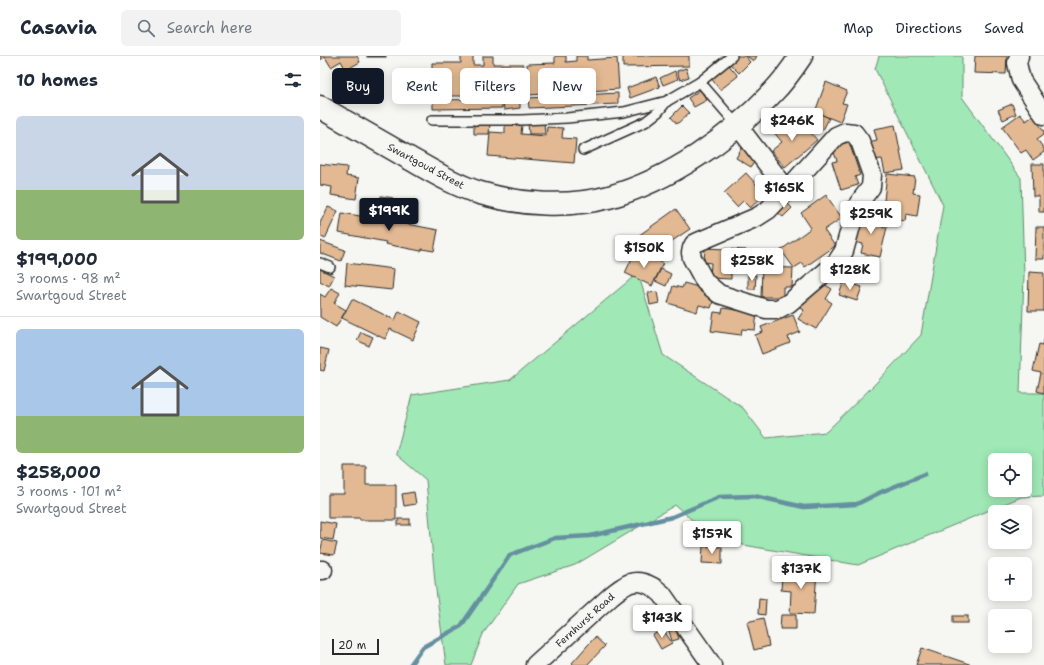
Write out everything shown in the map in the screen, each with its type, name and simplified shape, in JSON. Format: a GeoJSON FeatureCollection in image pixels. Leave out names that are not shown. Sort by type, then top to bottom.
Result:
{"type":"FeatureCollection","features":[{"type":"Feature","properties":{"kind":"street","name":"Swartgoud Street"},"geometry":{"type":"LineString","coordinates":[[320,107],[460,186],[480,193],[526,202],[579,202],[608,197],[635,189],[665,175],[692,159],[738,126],[774,92],[801,56]]}},
{"type":"Feature","properties":{"kind":"street"},"geometry":{"type":"LineString","coordinates":[[1019,56],[1017,63],[1021,80],[1044,115]]}},
{"type":"Feature","properties":{"kind":"street"},"geometry":{"type":"LineString","coordinates":[[738,126],[787,190]]}},
{"type":"Feature","properties":{"kind":"street"},"geometry":{"type":"LineString","coordinates":[[845,132],[854,133],[860,141],[872,175],[871,187],[859,203],[844,251],[836,263],[790,303],[778,309],[766,309],[719,294],[705,282],[692,258],[691,253],[694,244],[757,217],[768,210],[787,190],[836,136],[845,132]]}},
{"type":"Feature","properties":{"kind":"street","name":"Fernhurst Road"},"geometry":{"type":"LineString","coordinates":[[535,665],[624,586],[629,583],[636,582],[650,585],[662,594],[712,665]]}},
{"type":"Feature","properties":{"kind":"lane"},"geometry":{"type":"LineString","coordinates":[[432,120],[521,120],[567,118],[624,112],[667,101],[700,82],[732,56]]}},
{"type":"Feature","properties":{"kind":"lane"},"geometry":{"type":"LineString","coordinates":[[700,82],[738,126]]}},
{"type":"Feature","properties":{"kind":"lane"},"geometry":{"type":"LineString","coordinates":[[583,150],[645,122],[658,112],[667,101]]}},
{"type":"Feature","properties":{"kind":"lane"},"geometry":{"type":"LineString","coordinates":[[320,263],[330,267]]}},
{"type":"Feature","properties":{"kind":"green space"},"geometry":{"type":"Polygon","coordinates":[[[879,56],[962,56],[962,97],[1021,178],[1024,275],[1020,393],[1044,393],[1044,496],[1032,497],[1032,453],[988,453],[988,497],[1021,497],[1002,505],[988,505],[988,511],[858,565],[715,540],[675,505],[575,565],[518,584],[483,634],[471,665],[446,665],[435,582],[426,480],[396,454],[412,395],[510,380],[638,273],[663,355],[743,408],[766,438],[826,432],[876,383],[921,335],[943,205],[875,69],[879,56]]]}},
{"type":"Feature","properties":{"kind":"building"},"geometry":{"type":"Polygon","coordinates":[[[320,56],[357,56],[360,62],[350,68],[345,68],[341,61],[331,67],[325,57],[320,60],[320,56]]]}},
{"type":"Feature","properties":{"kind":"building"},"geometry":{"type":"Polygon","coordinates":[[[386,56],[386,57],[367,57],[386,56]]]}},
{"type":"Feature","properties":{"kind":"building"},"geometry":{"type":"Polygon","coordinates":[[[461,56],[473,56],[473,65],[483,65],[483,56],[493,56],[493,64],[523,64],[523,68],[460,68],[460,96],[452,96],[452,68],[432,68],[432,63],[461,63],[461,56]]]}},
{"type":"Feature","properties":{"kind":"building"},"geometry":{"type":"Polygon","coordinates":[[[555,56],[566,56],[566,62],[576,61],[576,56],[587,56],[587,60],[617,58],[619,89],[596,91],[596,68],[538,68],[538,94],[530,95],[530,68],[527,68],[527,64],[555,63],[555,56]]]}},
{"type":"Feature","properties":{"kind":"building"},"geometry":{"type":"Polygon","coordinates":[[[623,56],[689,56],[689,66],[623,67],[623,56]]]}},
{"type":"Feature","properties":{"kind":"building"},"geometry":{"type":"Polygon","coordinates":[[[738,56],[745,56],[750,62],[739,73],[730,64],[738,56]]]}},
{"type":"Feature","properties":{"kind":"building"},"geometry":{"type":"Polygon","coordinates":[[[746,56],[757,56],[754,61],[746,56]]]}},
{"type":"Feature","properties":{"kind":"building"},"geometry":{"type":"Polygon","coordinates":[[[975,56],[1007,56],[1006,74],[974,73],[975,56]]]}},
{"type":"Feature","properties":{"kind":"building"},"geometry":{"type":"Polygon","coordinates":[[[728,64],[738,76],[720,90],[711,78],[728,64]]]}},
{"type":"Feature","properties":{"kind":"building"},"geometry":{"type":"Polygon","coordinates":[[[686,68],[689,77],[680,80],[677,71],[686,68]]]}},
{"type":"Feature","properties":{"kind":"building"},"geometry":{"type":"Polygon","coordinates":[[[675,71],[678,79],[663,85],[660,78],[675,71]]]}},
{"type":"Feature","properties":{"kind":"building"},"geometry":{"type":"Polygon","coordinates":[[[656,77],[660,87],[630,98],[627,88],[656,77]]]}},
{"type":"Feature","properties":{"kind":"building"},"geometry":{"type":"Polygon","coordinates":[[[826,82],[847,91],[842,103],[847,104],[840,122],[815,112],[826,82]]]}},
{"type":"Feature","properties":{"kind":"building"},"geometry":{"type":"Polygon","coordinates":[[[700,90],[707,100],[694,107],[688,98],[700,90]]]}},
{"type":"Feature","properties":{"kind":"building"},"geometry":{"type":"Polygon","coordinates":[[[618,93],[618,104],[529,108],[530,98],[538,97],[538,104],[596,104],[596,94],[618,93]]]}},
{"type":"Feature","properties":{"kind":"building"},"geometry":{"type":"Polygon","coordinates":[[[452,100],[460,100],[460,104],[502,104],[502,108],[433,109],[433,104],[452,104],[452,100]]]}},
{"type":"Feature","properties":{"kind":"building"},"geometry":{"type":"Polygon","coordinates":[[[503,104],[520,104],[520,108],[504,110],[503,104]]]}},
{"type":"Feature","properties":{"kind":"building"},"geometry":{"type":"Polygon","coordinates":[[[1012,104],[1016,114],[1003,120],[998,110],[1012,104]]]}},
{"type":"Feature","properties":{"kind":"building"},"geometry":{"type":"Polygon","coordinates":[[[682,106],[689,113],[677,124],[671,117],[682,106]]]}},
{"type":"Feature","properties":{"kind":"building"},"geometry":{"type":"Polygon","coordinates":[[[814,111],[829,118],[823,130],[809,123],[814,111]]]}},
{"type":"Feature","properties":{"kind":"building"},"geometry":{"type":"Polygon","coordinates":[[[1020,114],[1026,121],[1033,116],[1044,131],[1044,134],[1037,139],[1044,149],[1044,152],[1033,160],[1026,150],[1021,153],[1002,127],[1020,114]]]}},
{"type":"Feature","properties":{"kind":"building"},"geometry":{"type":"Polygon","coordinates":[[[800,120],[817,140],[785,167],[771,151],[782,142],[772,130],[781,122],[788,130],[800,120]]]}},
{"type":"Feature","properties":{"kind":"building"},"geometry":{"type":"Polygon","coordinates":[[[505,123],[522,125],[521,134],[546,136],[547,127],[563,128],[562,138],[576,139],[574,163],[488,156],[490,132],[505,133],[505,123]]]}},
{"type":"Feature","properties":{"kind":"building"},"geometry":{"type":"Polygon","coordinates":[[[544,123],[545,134],[529,134],[528,124],[544,123]]]}},
{"type":"Feature","properties":{"kind":"building"},"geometry":{"type":"Polygon","coordinates":[[[474,124],[490,124],[489,134],[474,134],[474,124]]]}},
{"type":"Feature","properties":{"kind":"building"},"geometry":{"type":"Polygon","coordinates":[[[895,125],[904,170],[885,173],[882,159],[872,160],[869,142],[877,140],[874,129],[895,125]]]}},
{"type":"Feature","properties":{"kind":"building"},"geometry":{"type":"Polygon","coordinates":[[[849,142],[860,175],[855,177],[858,185],[841,190],[832,162],[837,161],[832,147],[849,142]]]}},
{"type":"Feature","properties":{"kind":"building"},"geometry":{"type":"Polygon","coordinates":[[[742,147],[757,157],[751,167],[736,158],[742,147]]]}},
{"type":"Feature","properties":{"kind":"building"},"geometry":{"type":"Polygon","coordinates":[[[320,164],[347,167],[346,176],[359,178],[356,199],[331,195],[332,187],[320,185],[320,164]]]}},
{"type":"Feature","properties":{"kind":"building"},"geometry":{"type":"Polygon","coordinates":[[[1032,164],[1044,164],[1044,212],[1039,212],[1039,196],[1033,196],[1032,164]]]}},
{"type":"Feature","properties":{"kind":"building"},"geometry":{"type":"Polygon","coordinates":[[[746,173],[765,194],[750,208],[743,201],[737,207],[724,193],[746,173]]]}},
{"type":"Feature","properties":{"kind":"building"},"geometry":{"type":"Polygon","coordinates":[[[887,174],[915,177],[913,193],[920,194],[917,216],[906,214],[905,221],[887,218],[888,209],[883,209],[887,174]]]}},
{"type":"Feature","properties":{"kind":"building"},"geometry":{"type":"Polygon","coordinates":[[[826,195],[842,218],[824,230],[835,246],[805,267],[802,263],[794,268],[781,250],[811,228],[801,213],[826,195]]]}},
{"type":"Feature","properties":{"kind":"building"},"geometry":{"type":"Polygon","coordinates":[[[381,196],[393,198],[391,209],[379,207],[381,196]]]}},
{"type":"Feature","properties":{"kind":"building"},"geometry":{"type":"Polygon","coordinates":[[[785,201],[792,208],[783,217],[776,211],[785,201]]]}},
{"type":"Feature","properties":{"kind":"building"},"geometry":{"type":"Polygon","coordinates":[[[328,207],[338,211],[325,239],[320,236],[320,223],[328,207]]]}},
{"type":"Feature","properties":{"kind":"building"},"geometry":{"type":"Polygon","coordinates":[[[676,209],[690,229],[660,249],[657,245],[649,251],[638,236],[676,209]]]}},
{"type":"Feature","properties":{"kind":"building"},"geometry":{"type":"Polygon","coordinates":[[[868,210],[881,213],[879,226],[887,227],[880,257],[861,253],[863,244],[854,242],[858,221],[866,223],[868,210]]]}},
{"type":"Feature","properties":{"kind":"building"},"geometry":{"type":"Polygon","coordinates":[[[342,213],[366,216],[438,230],[434,251],[422,249],[421,251],[385,244],[386,242],[339,233],[342,213]]]}},
{"type":"Feature","properties":{"kind":"building"},"geometry":{"type":"Polygon","coordinates":[[[1036,227],[1044,227],[1044,259],[1035,259],[1036,227]]]}},
{"type":"Feature","properties":{"kind":"building"},"geometry":{"type":"Polygon","coordinates":[[[320,241],[345,250],[341,261],[320,253],[320,241]]]}},
{"type":"Feature","properties":{"kind":"building"},"geometry":{"type":"Polygon","coordinates":[[[705,248],[746,250],[745,272],[731,271],[731,279],[710,278],[711,263],[704,262],[705,248]]]}},
{"type":"Feature","properties":{"kind":"building"},"geometry":{"type":"Polygon","coordinates":[[[644,254],[663,263],[652,286],[625,273],[633,256],[641,260],[644,254]]]}},
{"type":"Feature","properties":{"kind":"building"},"geometry":{"type":"Polygon","coordinates":[[[347,263],[394,269],[392,290],[345,285],[347,263]]]}},
{"type":"Feature","properties":{"kind":"building"},"geometry":{"type":"Polygon","coordinates":[[[762,267],[793,268],[792,287],[783,287],[783,297],[761,297],[762,267]]]}},
{"type":"Feature","properties":{"kind":"building"},"geometry":{"type":"Polygon","coordinates":[[[320,269],[334,276],[329,286],[320,281],[320,269]]]}},
{"type":"Feature","properties":{"kind":"building"},"geometry":{"type":"Polygon","coordinates":[[[661,269],[671,274],[666,286],[655,281],[661,269]]]}},
{"type":"Feature","properties":{"kind":"building"},"geometry":{"type":"Polygon","coordinates":[[[1029,272],[1044,273],[1044,311],[1028,311],[1029,272]]]}},
{"type":"Feature","properties":{"kind":"building"},"geometry":{"type":"Polygon","coordinates":[[[748,275],[756,275],[755,289],[748,289],[748,275]]]}},
{"type":"Feature","properties":{"kind":"building"},"geometry":{"type":"Polygon","coordinates":[[[817,280],[832,289],[826,299],[832,303],[816,329],[798,319],[804,310],[800,308],[817,280]]]}},
{"type":"Feature","properties":{"kind":"building"},"geometry":{"type":"Polygon","coordinates":[[[844,281],[862,287],[857,301],[839,295],[844,281]]]}},
{"type":"Feature","properties":{"kind":"building"},"geometry":{"type":"Polygon","coordinates":[[[684,283],[716,292],[711,308],[699,305],[697,312],[668,303],[673,286],[682,288],[684,283]]]}},
{"type":"Feature","properties":{"kind":"building"},"geometry":{"type":"Polygon","coordinates":[[[331,288],[340,293],[334,303],[346,310],[336,327],[320,317],[320,294],[325,297],[331,288]]]}},
{"type":"Feature","properties":{"kind":"building"},"geometry":{"type":"Polygon","coordinates":[[[657,292],[659,303],[650,305],[648,293],[657,292]]]}},
{"type":"Feature","properties":{"kind":"building"},"geometry":{"type":"Polygon","coordinates":[[[352,299],[395,320],[399,311],[421,322],[413,340],[390,329],[385,339],[342,318],[352,299]]]}},
{"type":"Feature","properties":{"kind":"building"},"geometry":{"type":"Polygon","coordinates":[[[723,308],[757,313],[755,330],[742,329],[741,335],[711,331],[714,312],[722,313],[723,308]]]}},
{"type":"Feature","properties":{"kind":"building"},"geometry":{"type":"Polygon","coordinates":[[[793,315],[800,332],[788,337],[790,343],[762,354],[755,335],[763,332],[761,327],[793,315]]]}},
{"type":"Feature","properties":{"kind":"building"},"geometry":{"type":"Polygon","coordinates":[[[361,332],[373,337],[369,346],[357,340],[361,332]]]}},
{"type":"Feature","properties":{"kind":"building"},"geometry":{"type":"Polygon","coordinates":[[[1044,340],[1044,393],[1037,391],[1041,373],[1033,371],[1039,344],[1043,345],[1044,340]]]}},
{"type":"Feature","properties":{"kind":"building"},"geometry":{"type":"Polygon","coordinates":[[[320,348],[329,350],[324,371],[320,370],[320,348]]]}},
{"type":"Feature","properties":{"kind":"building"},"geometry":{"type":"Polygon","coordinates":[[[344,466],[366,466],[366,485],[396,485],[396,520],[328,518],[328,494],[344,494],[344,466]]]}},
{"type":"Feature","properties":{"kind":"building"},"geometry":{"type":"Polygon","coordinates":[[[414,492],[416,504],[404,506],[402,494],[414,492]]]}},
{"type":"Feature","properties":{"kind":"building"},"geometry":{"type":"Polygon","coordinates":[[[398,519],[410,519],[410,525],[398,525],[398,519]]]}},
{"type":"Feature","properties":{"kind":"building"},"geometry":{"type":"Polygon","coordinates":[[[320,521],[336,524],[333,540],[320,538],[320,521]]]}},
{"type":"Feature","properties":{"kind":"building"},"geometry":{"type":"Polygon","coordinates":[[[323,540],[337,543],[334,555],[320,553],[323,540]]]}},
{"type":"Feature","properties":{"kind":"building"},"geometry":{"type":"Polygon","coordinates":[[[703,546],[722,547],[722,564],[702,563],[703,546]]]}},
{"type":"Feature","properties":{"kind":"building"},"geometry":{"type":"Polygon","coordinates":[[[793,569],[817,570],[814,614],[790,613],[791,591],[781,590],[782,576],[792,576],[793,569]]]}},
{"type":"Feature","properties":{"kind":"building"},"geometry":{"type":"Polygon","coordinates":[[[759,598],[766,599],[765,615],[758,614],[759,598]]]}},
{"type":"Feature","properties":{"kind":"building"},"geometry":{"type":"Polygon","coordinates":[[[781,615],[796,615],[796,629],[780,629],[781,615]]]}},
{"type":"Feature","properties":{"kind":"building"},"geometry":{"type":"Polygon","coordinates":[[[953,616],[968,616],[968,623],[953,623],[953,616]]]}},
{"type":"Feature","properties":{"kind":"building"},"geometry":{"type":"Polygon","coordinates":[[[763,618],[769,646],[754,650],[747,622],[763,618]]]}},
{"type":"Feature","properties":{"kind":"building"},"geometry":{"type":"Polygon","coordinates":[[[663,629],[672,643],[661,649],[653,635],[663,629]]]}},
{"type":"Feature","properties":{"kind":"building"},"geometry":{"type":"Polygon","coordinates":[[[676,629],[679,639],[672,641],[669,631],[676,629]]]}},
{"type":"Feature","properties":{"kind":"building"},"geometry":{"type":"Polygon","coordinates":[[[595,637],[605,646],[587,665],[574,665],[572,663],[595,637]]]}},
{"type":"Feature","properties":{"kind":"building"},"geometry":{"type":"Polygon","coordinates":[[[922,648],[972,665],[916,665],[922,648]]]}},
{"type":"Feature","properties":{"kind":"waterway"},"geometry":{"type":"LineString","coordinates":[[410,665],[423,647],[461,626],[510,555],[555,538],[590,536],[672,517],[719,497],[754,496],[804,507],[857,504],[881,492],[925,474]]}}]}
